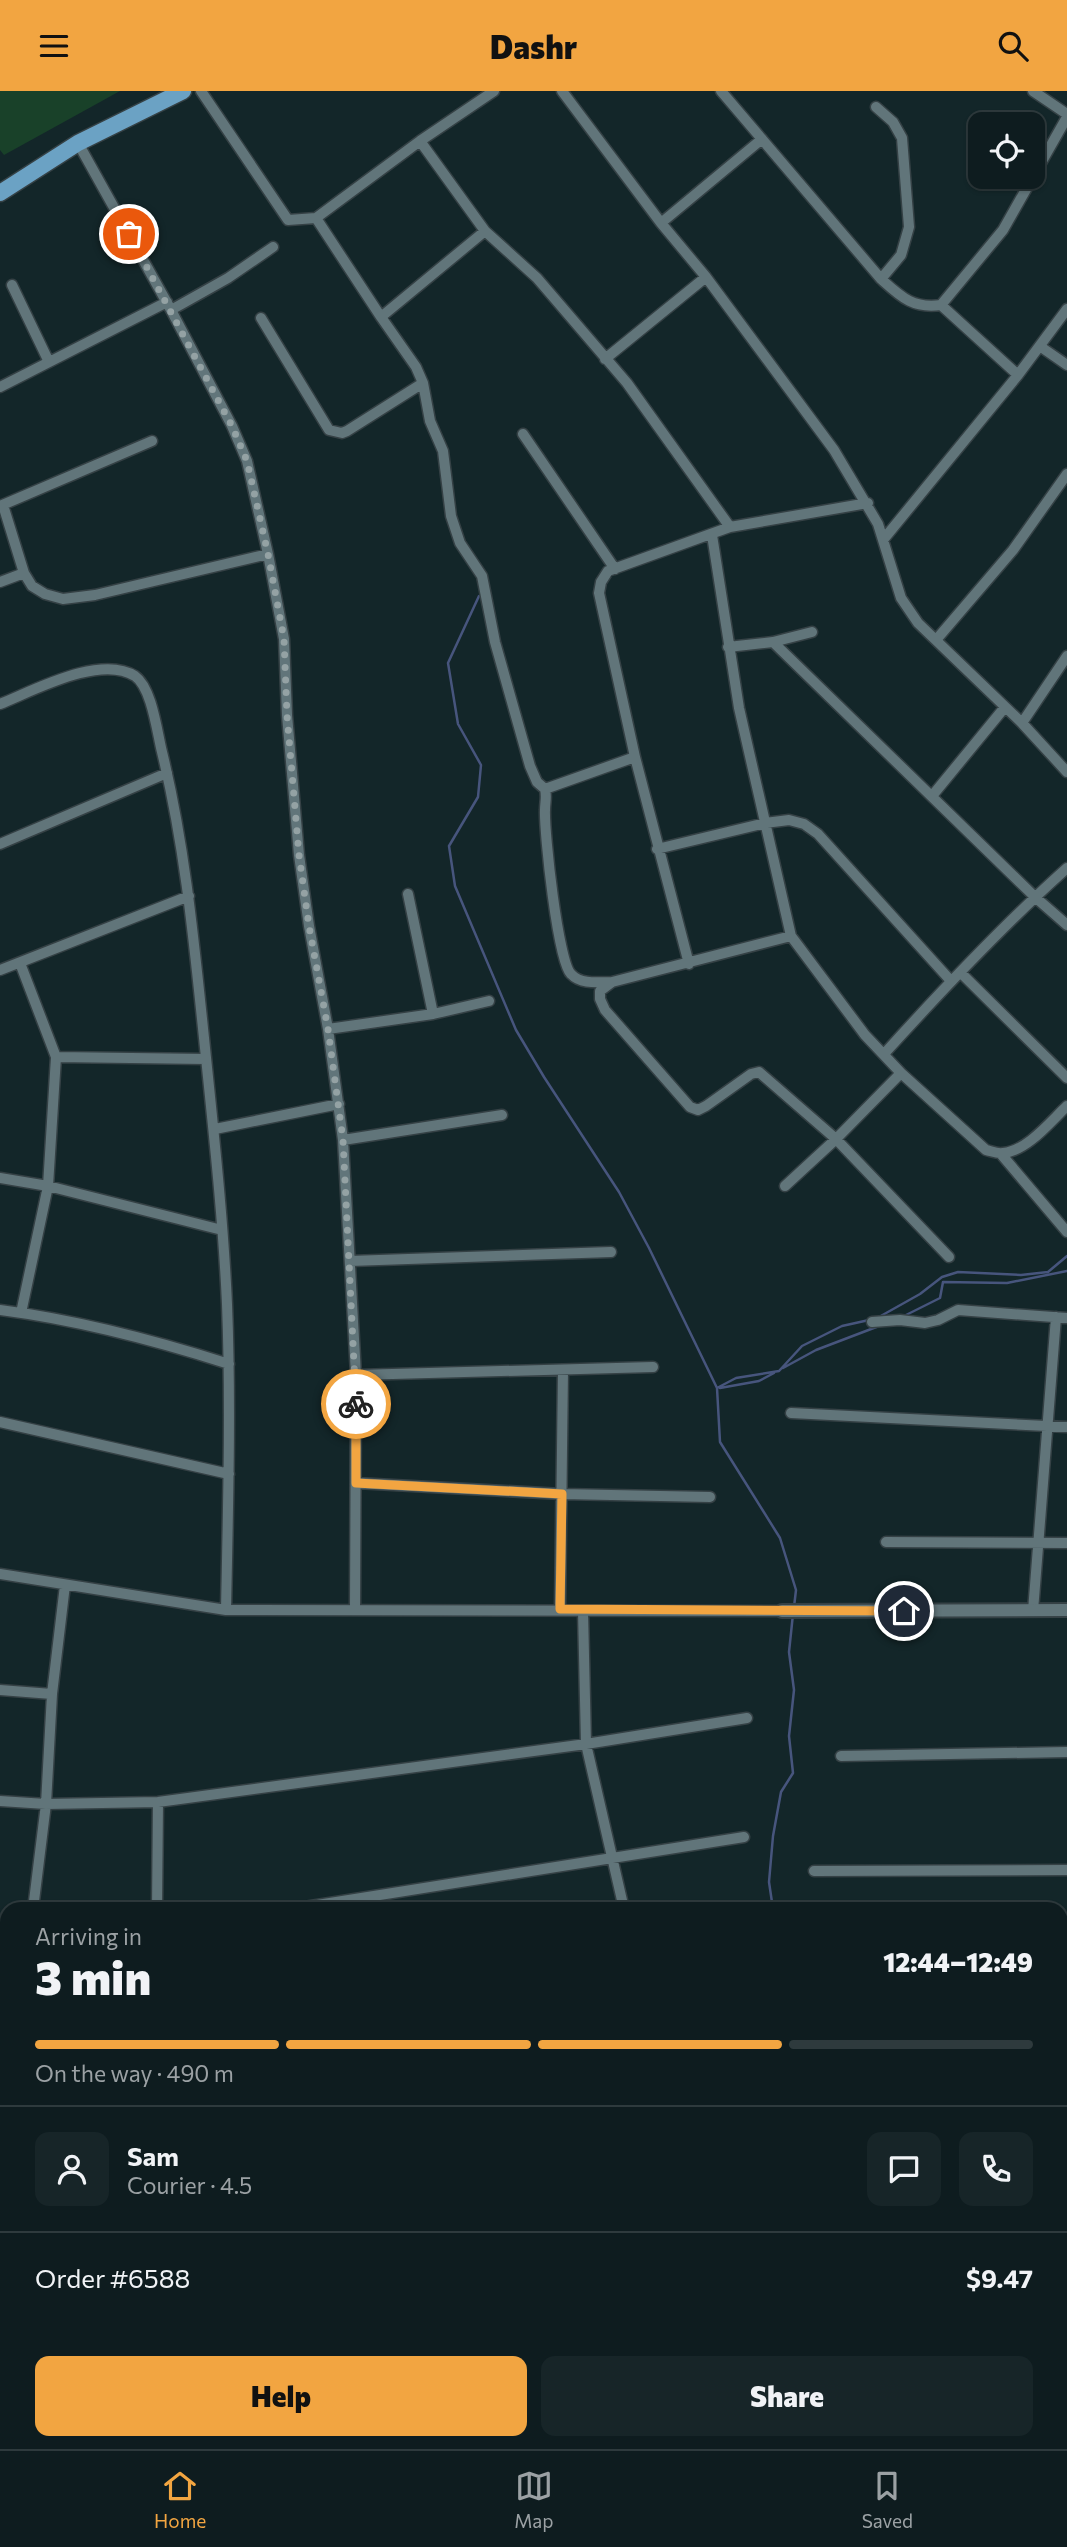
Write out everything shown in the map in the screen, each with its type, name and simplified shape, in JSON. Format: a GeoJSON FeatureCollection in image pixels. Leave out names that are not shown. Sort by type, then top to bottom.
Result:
{"type":"FeatureCollection","features":[{"type":"Feature","properties":{"kind":"main road"},"geometry":{"type":"LineString","coordinates":[[0,193],[78,143],[183,91]]}},
{"type":"Feature","properties":{"kind":"street"},"geometry":{"type":"LineString","coordinates":[[201,91],[288,220],[316,218],[420,141],[494,91]]}},
{"type":"Feature","properties":{"kind":"street"},"geometry":{"type":"LineString","coordinates":[[562,91],[834,450],[868,503],[901,598],[918,622],[1022,723],[1067,772]]}},
{"type":"Feature","properties":{"kind":"street"},"geometry":{"type":"LineString","coordinates":[[721,91],[881,279],[910,302],[925,307],[941,305],[1003,230],[1067,116],[1033,91]]}},
{"type":"Feature","properties":{"kind":"street"},"geometry":{"type":"LineString","coordinates":[[876,107],[893,122],[902,138],[909,227],[901,255],[881,279]]}},
{"type":"Feature","properties":{"kind":"street"},"geometry":{"type":"LineString","coordinates":[[661,223],[762,139]]}},
{"type":"Feature","properties":{"kind":"street"},"geometry":{"type":"LineString","coordinates":[[420,141],[485,231],[537,278],[628,383],[730,527]]}},
{"type":"Feature","properties":{"kind":"street"},"geometry":{"type":"LineString","coordinates":[[78,143],[232,426],[247,461],[268,554],[284,639],[287,715],[299,855],[328,1029],[343,1140],[356,1375],[355,1610]]}},
{"type":"Feature","properties":{"kind":"street"},"geometry":{"type":"LineString","coordinates":[[316,218],[416,367],[423,383],[430,421],[443,451],[451,516],[460,543],[482,576],[495,642],[530,766],[537,782],[545,789],[546,828],[564,963],[572,976],[612,982],[791,936]]}},
{"type":"Feature","properties":{"kind":"street"},"geometry":{"type":"LineString","coordinates":[[381,317],[485,231]]}},
{"type":"Feature","properties":{"kind":"street"},"geometry":{"type":"LineString","coordinates":[[0,387],[228,278],[273,247]]}},
{"type":"Feature","properties":{"kind":"street"},"geometry":{"type":"LineString","coordinates":[[605,359],[706,278]]}},
{"type":"Feature","properties":{"kind":"street"},"geometry":{"type":"LineString","coordinates":[[12,285],[49,362]]}},
{"type":"Feature","properties":{"kind":"street"},"geometry":{"type":"LineString","coordinates":[[941,305],[1018,375]]}},
{"type":"Feature","properties":{"kind":"street"},"geometry":{"type":"LineString","coordinates":[[883,540],[1041,347],[1067,309]]}},
{"type":"Feature","properties":{"kind":"street"},"geometry":{"type":"LineString","coordinates":[[261,318],[329,430],[335,433],[347,431],[423,383]]}},
{"type":"Feature","properties":{"kind":"street"},"geometry":{"type":"LineString","coordinates":[[1041,347],[1067,365]]}},
{"type":"Feature","properties":{"kind":"street"},"geometry":{"type":"LineString","coordinates":[[523,434],[615,569]]}},
{"type":"Feature","properties":{"kind":"street"},"geometry":{"type":"LineString","coordinates":[[152,441],[1,506],[24,573],[32,586],[45,594],[63,599],[95,595],[268,554]]}},
{"type":"Feature","properties":{"kind":"street"},"geometry":{"type":"LineString","coordinates":[[936,640],[1013,550],[1067,474]]}},
{"type":"Feature","properties":{"kind":"street"},"geometry":{"type":"LineString","coordinates":[[689,964],[635,757],[599,593],[601,582],[608,572],[615,569],[730,527],[868,503]]}},
{"type":"Feature","properties":{"kind":"street"},"geometry":{"type":"LineString","coordinates":[[712,535],[728,647],[791,936],[865,1035],[901,1073],[986,1150],[1001,1154],[1015,1150],[1028,1142],[1067,1106]]}},
{"type":"Feature","properties":{"kind":"street"},"geometry":{"type":"LineString","coordinates":[[0,582],[24,573]]}},
{"type":"Feature","properties":{"kind":"street"},"geometry":{"type":"LineString","coordinates":[[728,647],[773,642],[812,632]]}},
{"type":"Feature","properties":{"kind":"street"},"geometry":{"type":"LineString","coordinates":[[773,642],[1067,925]]}},
{"type":"Feature","properties":{"kind":"street"},"geometry":{"type":"LineString","coordinates":[[1022,723],[1067,656]]}},
{"type":"Feature","properties":{"kind":"street"},"geometry":{"type":"LineString","coordinates":[[0,704],[67,676],[100,669],[134,676],[146,688],[167,773],[189,896],[215,1129],[229,1364],[226,1610]]}},
{"type":"Feature","properties":{"kind":"street"},"geometry":{"type":"LineString","coordinates":[[932,796],[1005,707]]}},
{"type":"Feature","properties":{"kind":"street"},"geometry":{"type":"LineString","coordinates":[[545,789],[635,757]]}},
{"type":"Feature","properties":{"kind":"street"},"geometry":{"type":"LineString","coordinates":[[0,844],[167,773]]}},
{"type":"Feature","properties":{"kind":"street"},"geometry":{"type":"LineString","coordinates":[[657,849],[765,823],[789,820],[804,824],[818,834],[951,981]]}},
{"type":"Feature","properties":{"kind":"street"},"geometry":{"type":"LineString","coordinates":[[884,1054],[951,981],[1067,869]]}},
{"type":"Feature","properties":{"kind":"street"},"geometry":{"type":"LineString","coordinates":[[408,894],[433,1014]]}},
{"type":"Feature","properties":{"kind":"street"},"geometry":{"type":"LineString","coordinates":[[0,969],[189,896]]}},
{"type":"Feature","properties":{"kind":"street"},"geometry":{"type":"LineString","coordinates":[[20,963],[56,1057],[48,1186],[21,1313]]}},
{"type":"Feature","properties":{"kind":"street"},"geometry":{"type":"LineString","coordinates":[[961,973],[1067,1078]]}},
{"type":"Feature","properties":{"kind":"street"},"geometry":{"type":"LineString","coordinates":[[612,982],[600,991],[605,1010],[690,1107],[698,1110],[706,1106],[751,1074],[759,1072],[836,1139],[949,1257]]}},
{"type":"Feature","properties":{"kind":"street"},"geometry":{"type":"LineString","coordinates":[[328,1029],[433,1014],[489,1001]]}},
{"type":"Feature","properties":{"kind":"street"},"geometry":{"type":"LineString","coordinates":[[56,1057],[206,1059]]}},
{"type":"Feature","properties":{"kind":"street"},"geometry":{"type":"LineString","coordinates":[[785,1186],[901,1073]]}},
{"type":"Feature","properties":{"kind":"street"},"geometry":{"type":"LineString","coordinates":[[215,1129],[339,1104]]}},
{"type":"Feature","properties":{"kind":"street"},"geometry":{"type":"LineString","coordinates":[[343,1140],[502,1115]]}},
{"type":"Feature","properties":{"kind":"street"},"geometry":{"type":"LineString","coordinates":[[1001,1154],[1067,1232]]}},
{"type":"Feature","properties":{"kind":"street"},"geometry":{"type":"LineString","coordinates":[[0,1178],[48,1186],[222,1230]]}},
{"type":"Feature","properties":{"kind":"street"},"geometry":{"type":"LineString","coordinates":[[350,1261],[611,1252]]}},
{"type":"Feature","properties":{"kind":"street"},"geometry":{"type":"LineString","coordinates":[[0,1310],[159,1342],[229,1364]]}},
{"type":"Feature","properties":{"kind":"street"},"geometry":{"type":"LineString","coordinates":[[872,1322],[900,1320],[925,1323],[958,1310],[1062,1317],[1049,1426],[1034,1611]]}},
{"type":"Feature","properties":{"kind":"street"},"geometry":{"type":"LineString","coordinates":[[356,1375],[653,1367]]}},
{"type":"Feature","properties":{"kind":"street"},"geometry":{"type":"LineString","coordinates":[[560,1609],[562,1370]]}},
{"type":"Feature","properties":{"kind":"street"},"geometry":{"type":"LineString","coordinates":[[791,1413],[1067,1427]]}},
{"type":"Feature","properties":{"kind":"street"},"geometry":{"type":"LineString","coordinates":[[0,1422],[229,1474]]}},
{"type":"Feature","properties":{"kind":"street"},"geometry":{"type":"LineString","coordinates":[[356,1483],[562,1494],[710,1497]]}},
{"type":"Feature","properties":{"kind":"street"},"geometry":{"type":"LineString","coordinates":[[886,1542],[1067,1543]]}},
{"type":"Feature","properties":{"kind":"street"},"geometry":{"type":"LineString","coordinates":[[0,1574],[226,1610],[1067,1610]]}},
{"type":"Feature","properties":{"kind":"street"},"geometry":{"type":"LineString","coordinates":[[34,1902],[46,1804],[52,1694],[65,1585]]}},
{"type":"Feature","properties":{"kind":"street"},"geometry":{"type":"LineString","coordinates":[[583,1611],[586,1744],[623,1902]]}},
{"type":"Feature","properties":{"kind":"street"},"geometry":{"type":"LineString","coordinates":[[0,1690],[52,1694]]}},
{"type":"Feature","properties":{"kind":"street"},"geometry":{"type":"LineString","coordinates":[[0,1801],[46,1804],[158,1801],[586,1744],[747,1718]]}},
{"type":"Feature","properties":{"kind":"street"},"geometry":{"type":"LineString","coordinates":[[841,1756],[1067,1752]]}},
{"type":"Feature","properties":{"kind":"street"},"geometry":{"type":"LineString","coordinates":[[157,1902],[158,1801]]}},
{"type":"Feature","properties":{"kind":"street"},"geometry":{"type":"LineString","coordinates":[[335,1902],[744,1837]]}},
{"type":"Feature","properties":{"kind":"street"},"geometry":{"type":"LineString","coordinates":[[814,1871],[1067,1870]]}},
{"type":"Feature","properties":{"kind":"green space"},"geometry":{"type":"Polygon","coordinates":[[[0,91],[120,91],[4,155],[0,150],[0,91]]]}},
{"type":"Feature","properties":{"kind":"waterway"},"geometry":{"type":"LineString","coordinates":[[479,596],[448,663],[458,724],[481,765],[478,797],[449,846],[455,886],[516,1030],[619,1192],[717,1388],[720,1442],[780,1538],[796,1590],[794,1607]]}},
{"type":"Feature","properties":{"kind":"waterway"},"geometry":{"type":"LineString","coordinates":[[879,1317],[920,1294],[942,1277],[958,1272],[1021,1275],[1048,1272],[1067,1256]]}},
{"type":"Feature","properties":{"kind":"waterway"},"geometry":{"type":"LineString","coordinates":[[902,1317],[940,1298],[943,1282],[1007,1283],[1067,1271]]}},
{"type":"Feature","properties":{"kind":"waterway"},"geometry":{"type":"LineString","coordinates":[[717,1388],[736,1378],[779,1371],[802,1346],[842,1326],[869,1320]]}},
{"type":"Feature","properties":{"kind":"waterway"},"geometry":{"type":"LineString","coordinates":[[783,1368],[816,1350],[879,1326]]}},
{"type":"Feature","properties":{"kind":"waterway"},"geometry":{"type":"LineString","coordinates":[[720,1388],[759,1381],[774,1373]]}},
{"type":"Feature","properties":{"kind":"waterway"},"geometry":{"type":"LineString","coordinates":[[772,1902],[769,1882],[773,1836],[781,1792],[793,1773],[789,1736],[794,1690],[789,1652],[793,1614]]}},
{"type":"Feature","properties":{"kind":"way so far"},"geometry":{"type":"LineString","coordinates":[[129,234],[232,426],[247,461],[268,554],[284,639],[287,715],[299,855],[328,1029],[343,1140],[356,1404]]}},
{"type":"Feature","properties":{"kind":"route"},"geometry":{"type":"LineString","coordinates":[[356,1404],[356,1483],[562,1494],[560,1609],[904,1611]]}}]}
